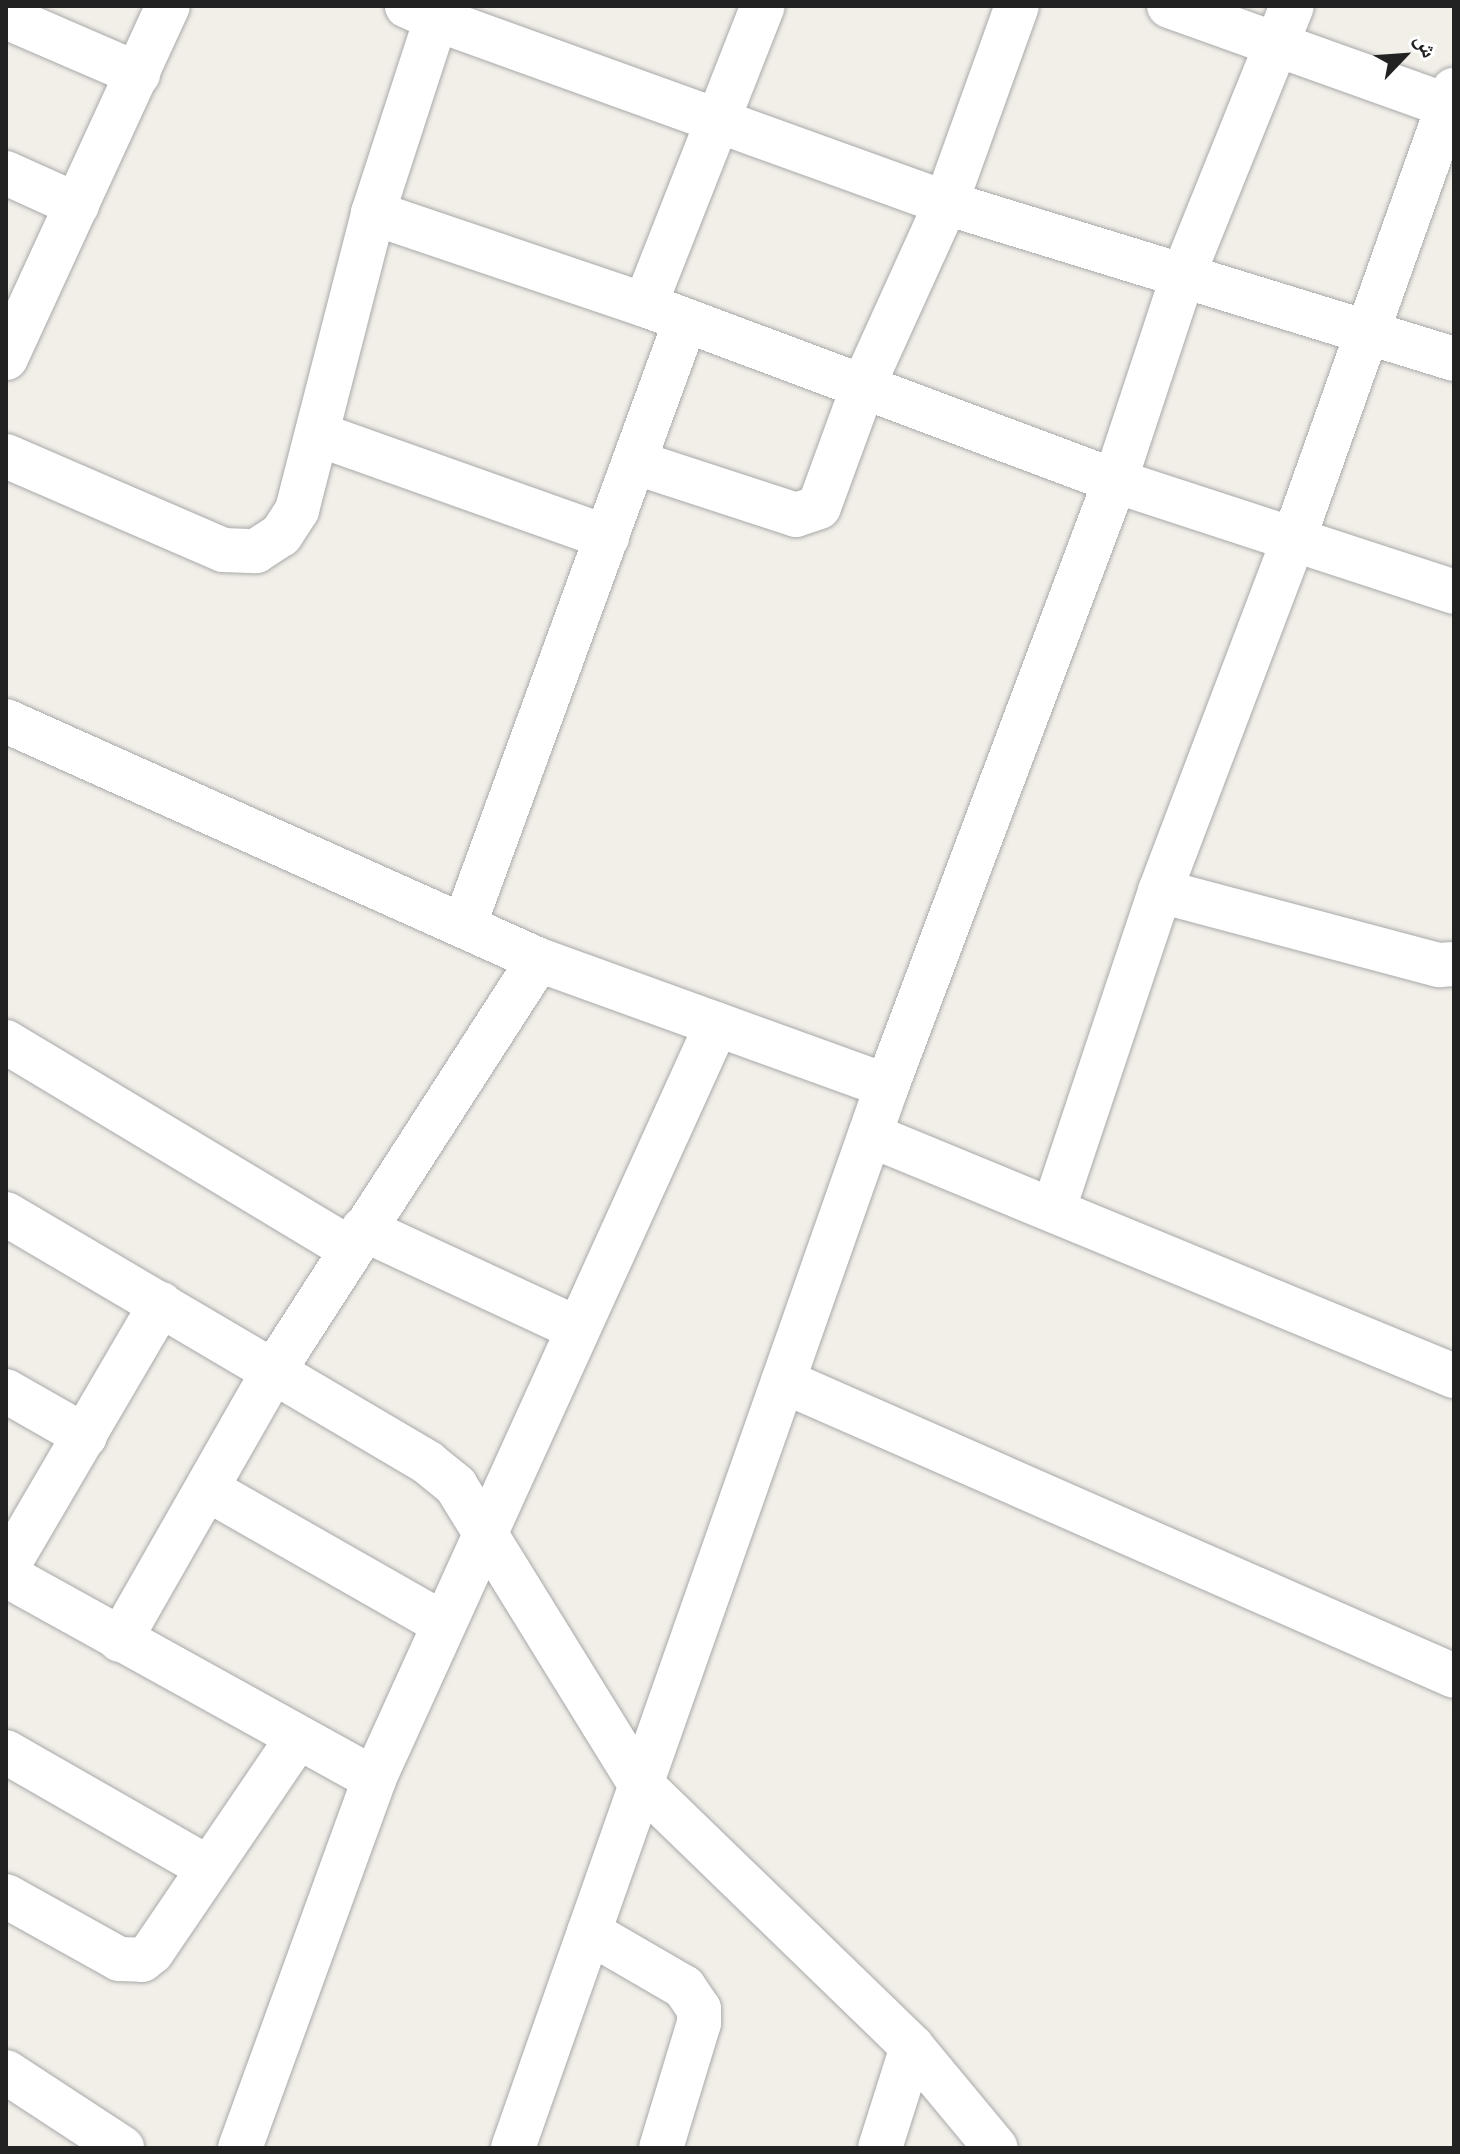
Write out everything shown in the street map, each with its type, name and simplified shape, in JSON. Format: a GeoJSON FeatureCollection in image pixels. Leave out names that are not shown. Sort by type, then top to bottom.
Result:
{"type":"FeatureCollection","features":[{"type":"Feature","properties":{"kind":"street"},"geometry":{"type":"LineString","coordinates":[[6,358],[168,6]]}},
{"type":"Feature","properties":{"kind":"street"},"geometry":{"type":"LineString","coordinates":[[645,305],[715,120],[763,6]]}},
{"type":"Feature","properties":{"kind":"street"},"geometry":{"type":"LineString","coordinates":[[634,462],[796,515],[810,514],[819,507],[864,384],[946,203],[1017,6]]}},
{"type":"Feature","properties":{"kind":"street"},"geometry":{"type":"LineString","coordinates":[[1054,1208],[1160,891],[1293,541],[1365,333],[1452,101],[1283,25],[1169,6]]}},
{"type":"Feature","properties":{"kind":"street"},"geometry":{"type":"LineString","coordinates":[[6,456],[223,550],[256,551],[281,535],[297,510],[428,10],[715,120],[946,203],[1182,278],[1454,359]]}},
{"type":"Feature","properties":{"kind":"street"},"geometry":{"type":"LineString","coordinates":[[6,17],[138,74]]}},
{"type":"Feature","properties":{"kind":"street"},"geometry":{"type":"LineString","coordinates":[[513,2148],[639,1782],[887,1086],[1115,481],[1182,278],[1283,25]]}},
{"type":"Feature","properties":{"kind":"street"},"geometry":{"type":"LineString","coordinates":[[6,173],[77,205]]}},
{"type":"Feature","properties":{"kind":"street"},"geometry":{"type":"LineString","coordinates":[[373,213],[645,305],[685,322],[864,384],[1115,481],[1454,592]]}},
{"type":"Feature","properties":{"kind":"street"},"geometry":{"type":"LineString","coordinates":[[464,926],[685,322]]}},
{"type":"Feature","properties":{"kind":"street"},"geometry":{"type":"LineString","coordinates":[[317,434],[607,537]]}},
{"type":"Feature","properties":{"kind":"street"},"geometry":{"type":"LineString","coordinates":[[6,721],[539,960],[887,1086]]}},
{"type":"Feature","properties":{"kind":"street"},"geometry":{"type":"LineString","coordinates":[[1160,891],[1439,965],[1454,964]]}},
{"type":"Feature","properties":{"kind":"street"},"geometry":{"type":"LineString","coordinates":[[120,1640],[273,1372],[356,1239],[539,960]]}},
{"type":"Feature","properties":{"kind":"street"},"geometry":{"type":"LineString","coordinates":[[240,2148],[374,1779],[485,1525],[717,1024]]}},
{"type":"Feature","properties":{"kind":"street"},"geometry":{"type":"LineString","coordinates":[[6,1042],[356,1239],[576,1328]]}},
{"type":"Feature","properties":{"kind":"street"},"geometry":{"type":"LineString","coordinates":[[870,1135],[1054,1208],[1454,1376]]}},
{"type":"Feature","properties":{"kind":"street"},"geometry":{"type":"LineString","coordinates":[[6,1214],[428,1463],[456,1486],[485,1525],[556,1654],[639,1782],[912,2047],[996,2148]]}},
{"type":"Feature","properties":{"kind":"street"},"geometry":{"type":"LineString","coordinates":[[6,1569],[161,1304]]}},
{"type":"Feature","properties":{"kind":"street"},"geometry":{"type":"LineString","coordinates":[[783,1381],[1454,1676]]}},
{"type":"Feature","properties":{"kind":"street"},"geometry":{"type":"LineString","coordinates":[[6,1391],[85,1436]]}},
{"type":"Feature","properties":{"kind":"street"},"geometry":{"type":"LineString","coordinates":[[207,1489],[442,1623]]}},
{"type":"Feature","properties":{"kind":"street"},"geometry":{"type":"LineString","coordinates":[[6,1575],[296,1740],[374,1779]]}},
{"type":"Feature","properties":{"kind":"street"},"geometry":{"type":"LineString","coordinates":[[6,1896],[119,1959],[142,1960],[296,1740]]}},
{"type":"Feature","properties":{"kind":"street"},"geometry":{"type":"LineString","coordinates":[[6,1752],[207,1867]]}},
{"type":"Feature","properties":{"kind":"street"},"geometry":{"type":"LineString","coordinates":[[589,1932],[684,1987],[699,2009],[699,2023],[661,2148]]}},
{"type":"Feature","properties":{"kind":"street"},"geometry":{"type":"LineString","coordinates":[[880,2148],[912,2047]]}},
{"type":"Feature","properties":{"kind":"street"},"geometry":{"type":"LineString","coordinates":[[6,2072],[122,2148]]}}]}
